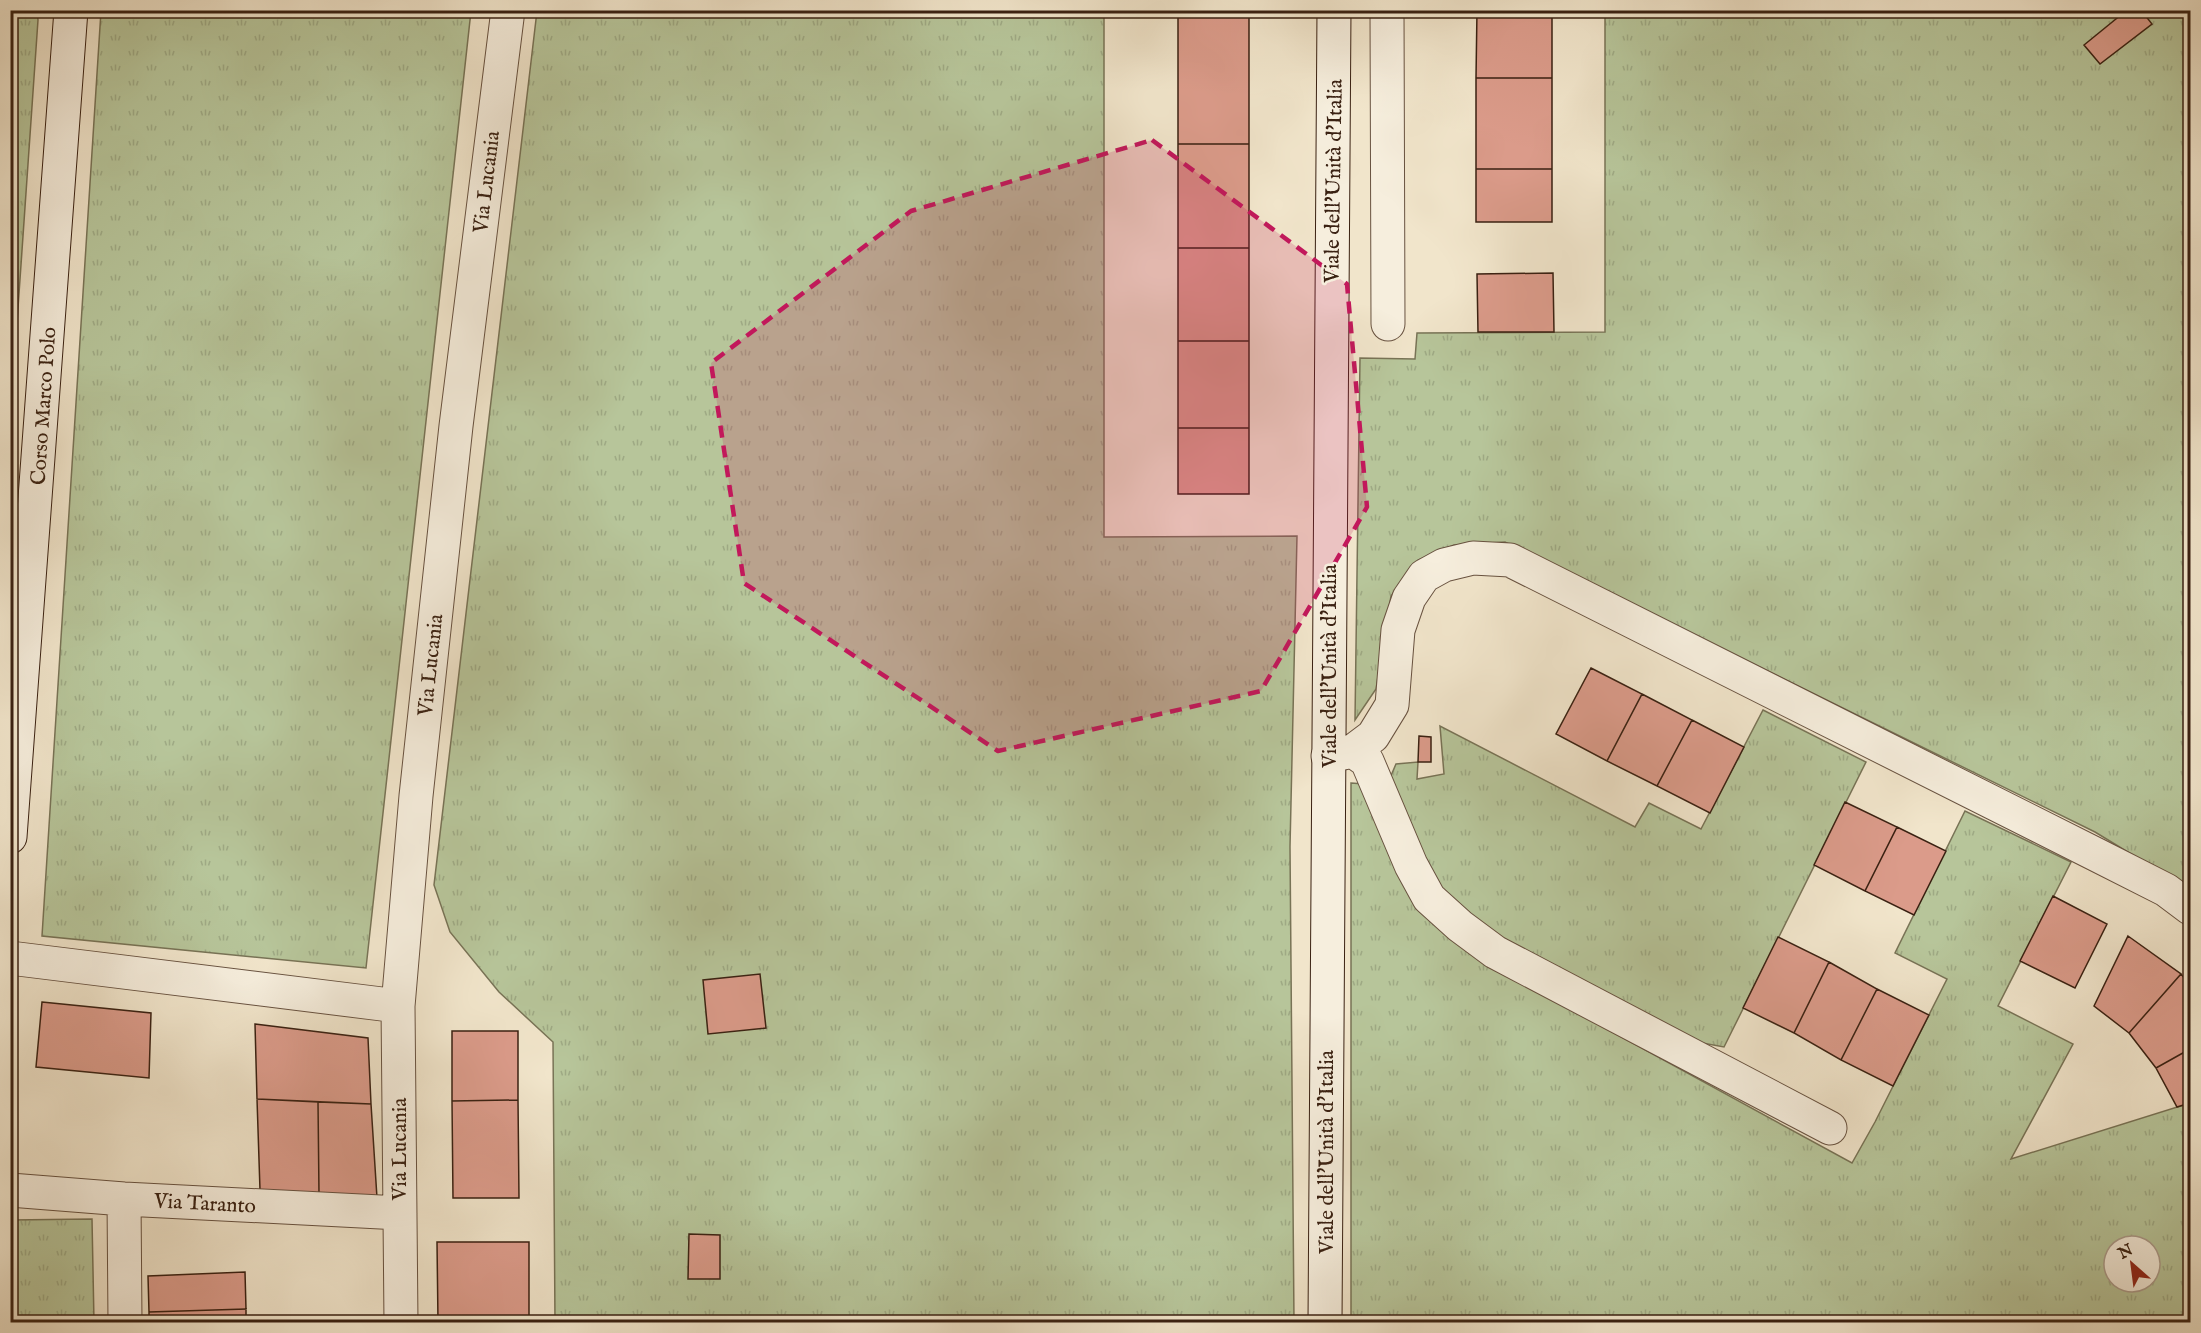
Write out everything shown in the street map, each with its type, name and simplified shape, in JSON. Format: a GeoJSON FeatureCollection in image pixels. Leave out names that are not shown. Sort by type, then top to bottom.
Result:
{"type":"FeatureCollection","features":[{"type":"Feature","properties":{"kind":"street","name":"Corso Marco Polo"},"geometry":{"type":"LineString","coordinates":[[11,822],[71,10]]}},
{"type":"Feature","properties":{"kind":"street","name":"Via Lucania"},"geometry":{"type":"LineString","coordinates":[[401,1323],[398,1006],[416,796],[452,460],[508,10]]}},
{"type":"Feature","properties":{"kind":"street","name":"Viale dell'Unità d'Italia"},"geometry":{"type":"LineString","coordinates":[[1325,1323],[1341,754],[1334,10]]}},
{"type":"Feature","properties":{"kind":"street"},"geometry":{"type":"LineString","coordinates":[[1387,10],[1388,324]]}},
{"type":"Feature","properties":{"kind":"street"},"geometry":{"type":"LineString","coordinates":[[1341,754],[1373,736],[1392,705],[1398,630],[1409,598],[1424,576],[1444,566],[1473,558],[1510,560],[2097,855],[2166,891],[2190,908]]}},
{"type":"Feature","properties":{"kind":"street"},"geometry":{"type":"LineString","coordinates":[[1341,754],[1367,761],[1412,865],[1429,898],[1460,926],[1495,952],[1830,1128]]}},
{"type":"Feature","properties":{"kind":"street"},"geometry":{"type":"LineString","coordinates":[[10,958],[398,1006]]}},
{"type":"Feature","properties":{"kind":"street","name":"Via Taranto"},"geometry":{"type":"LineString","coordinates":[[10,1190],[124,1199],[400,1213]]}},
{"type":"Feature","properties":{"kind":"street"},"geometry":{"type":"LineString","coordinates":[[124,1199],[125,1323]]}},
{"type":"Feature","properties":{"kind":"highlighted area"},"geometry":{"type":"Polygon","coordinates":[[[1152,140],[1347,284],[1367,507],[1261,691],[998,751],[744,583],[711,363],[911,211],[1152,140]]]}},
{"type":"Feature","properties":{"kind":"green space"},"geometry":{"type":"Polygon","coordinates":[[[11,10],[37,11],[38,20],[13,380],[10,372],[11,10]]]}},
{"type":"Feature","properties":{"kind":"green space"},"geometry":{"type":"Polygon","coordinates":[[[101,11],[471,11],[366,968],[42,936],[101,11]]]}},
{"type":"Feature","properties":{"kind":"green space"},"geometry":{"type":"Polygon","coordinates":[[[537,11],[1104,11],[1104,537],[1297,536],[1290,847],[1294,1322],[555,1322],[553,1042],[499,992],[450,932],[434,885],[537,11]]]}},
{"type":"Feature","properties":{"kind":"green space"},"geometry":{"type":"Polygon","coordinates":[[[1605,11],[2190,11],[2190,890],[2095,832],[1505,542],[1454,545],[1418,560],[1391,596],[1376,689],[1355,720],[1360,358],[1415,359],[1417,333],[1605,332],[1605,11]]]}},
{"type":"Feature","properties":{"kind":"green space"},"geometry":{"type":"Polygon","coordinates":[[[1763,710],[1866,762],[1724,1047],[1686,1040],[1492,936],[1445,896],[1387,785],[1396,764],[1418,762],[1417,779],[1444,774],[1440,726],[1635,827],[1649,803],[1701,829],[1763,710]]]}},
{"type":"Feature","properties":{"kind":"green space"},"geometry":{"type":"Polygon","coordinates":[[[1351,783],[1364,784],[1488,964],[1852,1163],[1947,979],[1895,953],[1965,811],[2071,862],[1998,1006],[2073,1044],[2011,1159],[2190,1103],[2190,1322],[1351,1322],[1351,783]]]}},
{"type":"Feature","properties":{"kind":"green space"},"geometry":{"type":"Polygon","coordinates":[[[92,1219],[94,1322],[11,1322],[11,1220],[92,1219]]]}},
{"type":"Feature","properties":{"kind":"building"},"geometry":{"type":"Polygon","coordinates":[[[1178,10],[1249,10],[1249,144],[1178,144],[1178,10]]]}},
{"type":"Feature","properties":{"kind":"building"},"geometry":{"type":"Polygon","coordinates":[[[1477,10],[1552,10],[1552,78],[1476,78],[1477,10]]]}},
{"type":"Feature","properties":{"kind":"building"},"geometry":{"type":"Polygon","coordinates":[[[2127,10],[2141,10],[2152,24],[2100,64],[2084,45],[2127,10]]]}},
{"type":"Feature","properties":{"kind":"building"},"geometry":{"type":"Polygon","coordinates":[[[1476,78],[1552,78],[1552,169],[1476,169],[1476,78]]]}},
{"type":"Feature","properties":{"kind":"building"},"geometry":{"type":"Polygon","coordinates":[[[1178,144],[1249,144],[1249,248],[1178,248],[1178,144]]]}},
{"type":"Feature","properties":{"kind":"building"},"geometry":{"type":"Polygon","coordinates":[[[1476,169],[1552,169],[1552,222],[1476,222],[1476,169]]]}},
{"type":"Feature","properties":{"kind":"building"},"geometry":{"type":"Polygon","coordinates":[[[1178,248],[1249,248],[1249,341],[1178,341],[1178,248]]]}},
{"type":"Feature","properties":{"kind":"building"},"geometry":{"type":"Polygon","coordinates":[[[1553,273],[1554,332],[1478,332],[1477,274],[1553,273]]]}},
{"type":"Feature","properties":{"kind":"building"},"geometry":{"type":"Polygon","coordinates":[[[1178,341],[1249,341],[1249,428],[1178,428],[1178,341]]]}},
{"type":"Feature","properties":{"kind":"building"},"geometry":{"type":"Polygon","coordinates":[[[1178,428],[1249,428],[1249,494],[1178,494],[1178,428]]]}},
{"type":"Feature","properties":{"kind":"building"},"geometry":{"type":"Polygon","coordinates":[[[1591,668],[1642,694],[1607,761],[1556,734],[1591,668]]]}},
{"type":"Feature","properties":{"kind":"building"},"geometry":{"type":"Polygon","coordinates":[[[1642,694],[1692,720],[1657,786],[1607,761],[1642,694]]]}},
{"type":"Feature","properties":{"kind":"building"},"geometry":{"type":"Polygon","coordinates":[[[1692,720],[1744,747],[1710,813],[1657,786],[1692,720]]]}},
{"type":"Feature","properties":{"kind":"building"},"geometry":{"type":"Polygon","coordinates":[[[1419,736],[1431,737],[1431,762],[1418,762],[1419,736]]]}},
{"type":"Feature","properties":{"kind":"building"},"geometry":{"type":"Polygon","coordinates":[[[1845,802],[1897,827],[1865,891],[1814,865],[1845,802]]]}},
{"type":"Feature","properties":{"kind":"building"},"geometry":{"type":"Polygon","coordinates":[[[1897,827],[1946,851],[1914,915],[1865,891],[1897,827]]]}},
{"type":"Feature","properties":{"kind":"building"},"geometry":{"type":"Polygon","coordinates":[[[2053,896],[2107,924],[2075,988],[2020,961],[2053,896]]]}},
{"type":"Feature","properties":{"kind":"building"},"geometry":{"type":"Polygon","coordinates":[[[2128,936],[2181,974],[2129,1033],[2094,1006],[2128,936]]]}},
{"type":"Feature","properties":{"kind":"building"},"geometry":{"type":"Polygon","coordinates":[[[1778,937],[1829,962],[1794,1033],[1743,1008],[1778,937]]]}},
{"type":"Feature","properties":{"kind":"building"},"geometry":{"type":"Polygon","coordinates":[[[1829,962],[1877,989],[1841,1060],[1794,1033],[1829,962]]]}},
{"type":"Feature","properties":{"kind":"building"},"geometry":{"type":"Polygon","coordinates":[[[760,974],[766,1028],[708,1034],[703,980],[760,974]]]}},
{"type":"Feature","properties":{"kind":"building"},"geometry":{"type":"Polygon","coordinates":[[[2181,974],[2190,985],[2190,1049],[2156,1068],[2129,1033],[2181,974]]]}},
{"type":"Feature","properties":{"kind":"building"},"geometry":{"type":"Polygon","coordinates":[[[1877,989],[1929,1015],[1893,1086],[1841,1060],[1877,989]]]}},
{"type":"Feature","properties":{"kind":"building"},"geometry":{"type":"Polygon","coordinates":[[[42,1002],[151,1013],[149,1078],[36,1067],[42,1002]]]}},
{"type":"Feature","properties":{"kind":"building"},"geometry":{"type":"Polygon","coordinates":[[[255,1024],[368,1038],[371,1104],[257,1099],[255,1024]]]}},
{"type":"Feature","properties":{"kind":"building"},"geometry":{"type":"Polygon","coordinates":[[[452,1031],[518,1031],[518,1100],[452,1101],[452,1031]]]}},
{"type":"Feature","properties":{"kind":"building"},"geometry":{"type":"Polygon","coordinates":[[[2190,1049],[2190,1103],[2177,1107],[2156,1068],[2190,1049]]]}},
{"type":"Feature","properties":{"kind":"building"},"geometry":{"type":"Polygon","coordinates":[[[257,1099],[318,1102],[319,1194],[260,1190],[257,1099]]]}},
{"type":"Feature","properties":{"kind":"building"},"geometry":{"type":"Polygon","coordinates":[[[518,1100],[519,1198],[453,1198],[452,1101],[518,1100]]]}},
{"type":"Feature","properties":{"kind":"building"},"geometry":{"type":"Polygon","coordinates":[[[318,1102],[371,1104],[377,1198],[319,1194],[318,1102]]]}},
{"type":"Feature","properties":{"kind":"building"},"geometry":{"type":"Polygon","coordinates":[[[689,1234],[720,1235],[720,1279],[688,1279],[689,1234]]]}},
{"type":"Feature","properties":{"kind":"building"},"geometry":{"type":"Polygon","coordinates":[[[437,1242],[529,1242],[529,1322],[438,1322],[437,1242]]]}},
{"type":"Feature","properties":{"kind":"building"},"geometry":{"type":"Polygon","coordinates":[[[245,1272],[246,1309],[149,1312],[148,1276],[245,1272]]]}},
{"type":"Feature","properties":{"kind":"building"},"geometry":{"type":"Polygon","coordinates":[[[246,1309],[246,1322],[149,1322],[149,1312],[246,1309]]]}},
{"type":"Feature","properties":{"kind":"building"},"geometry":{"type":"Polygon","coordinates":[[[275,1317],[374,1319],[374,1322],[275,1322],[275,1317]]]}}]}
